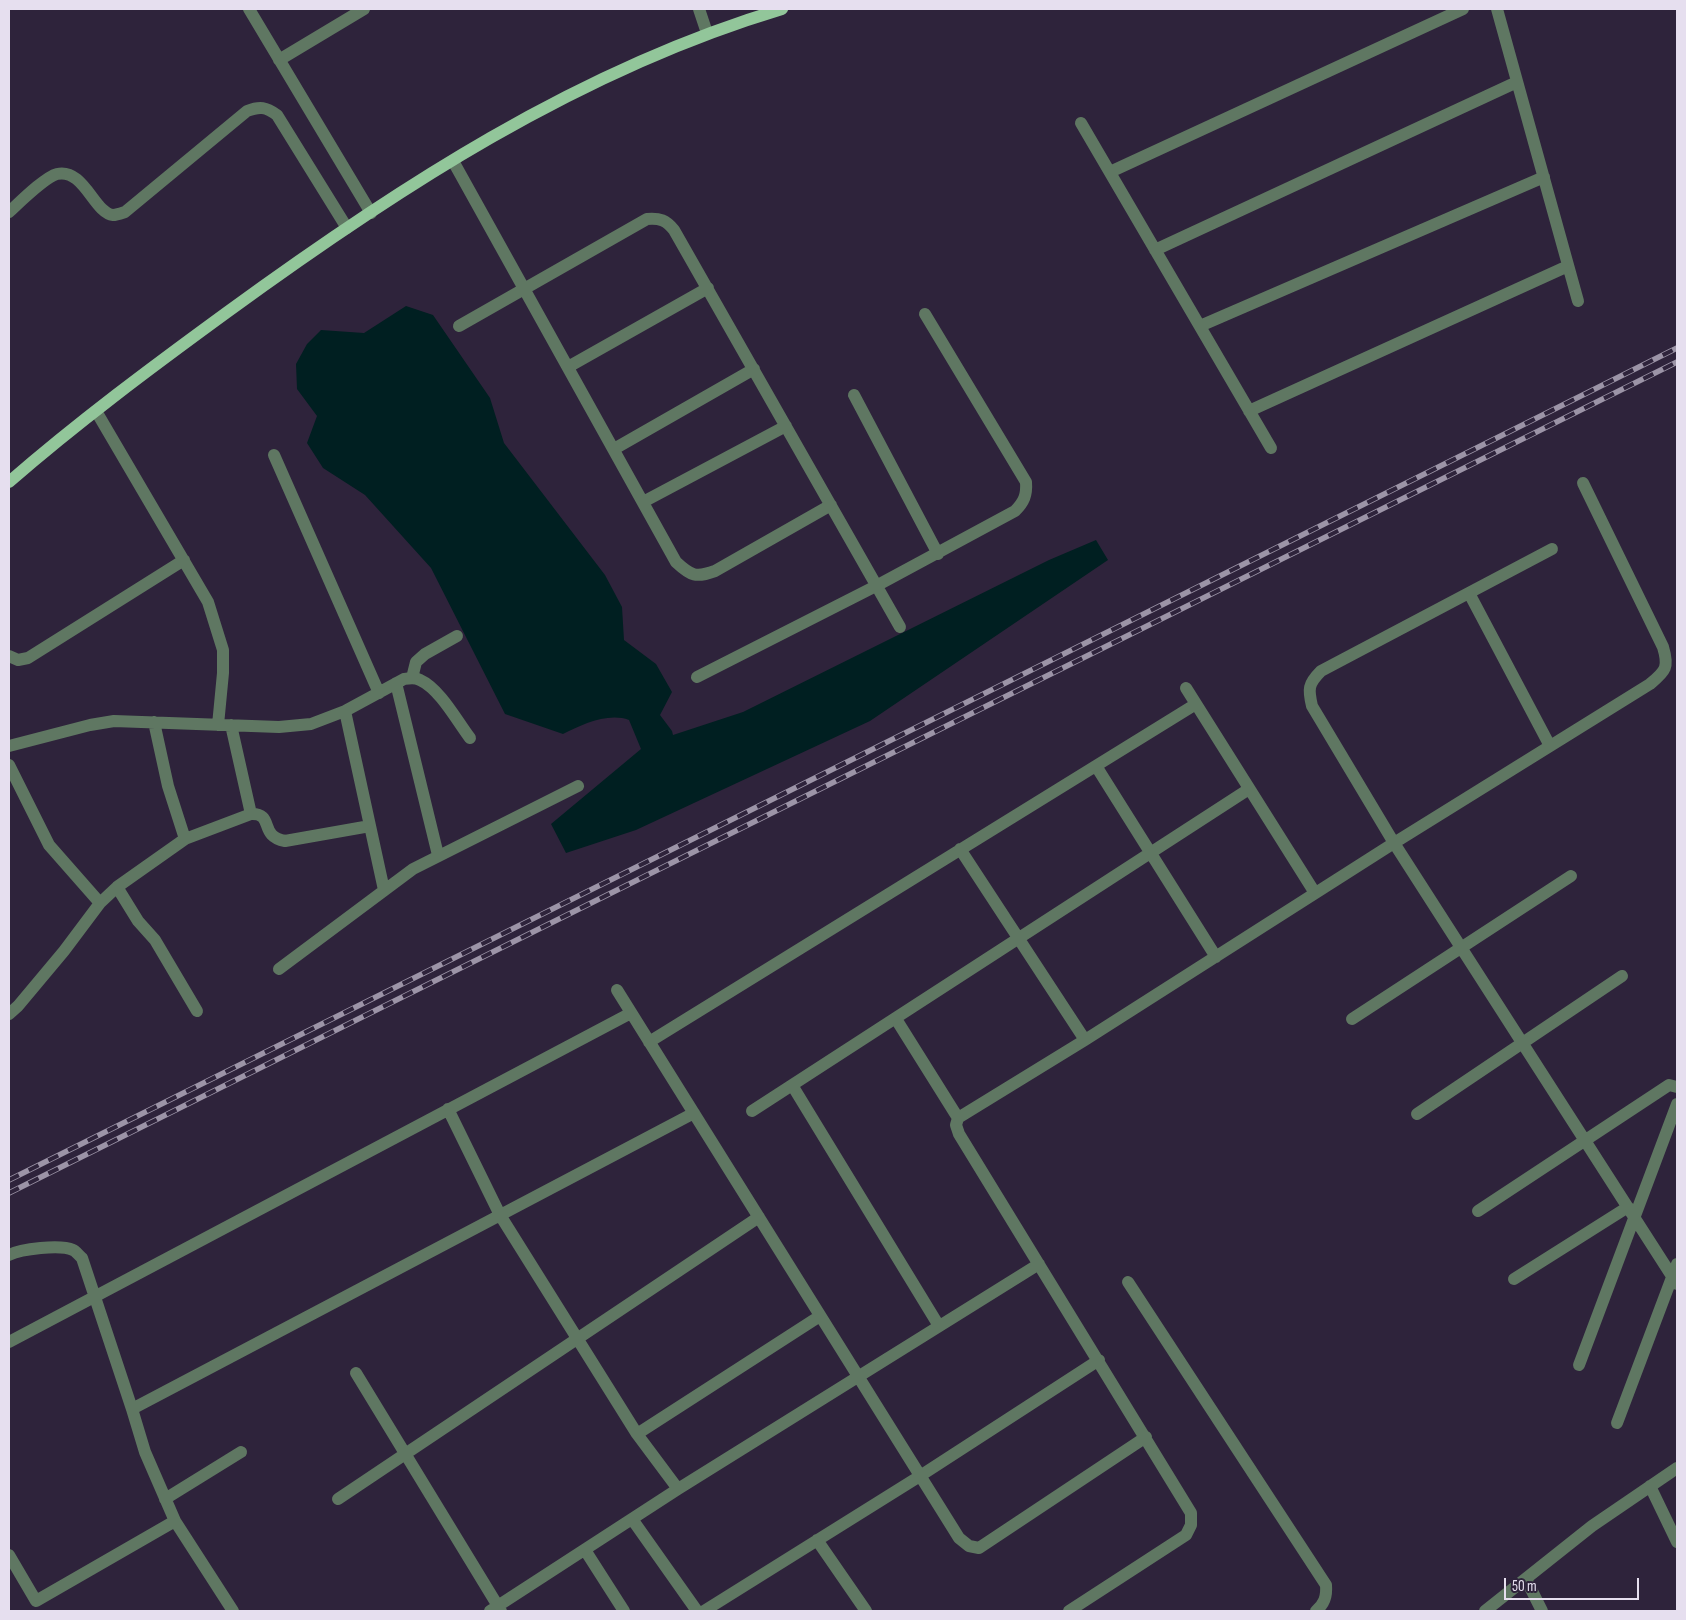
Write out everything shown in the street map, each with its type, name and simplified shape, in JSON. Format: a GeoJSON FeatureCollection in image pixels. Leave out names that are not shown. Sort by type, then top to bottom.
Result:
{"type":"FeatureCollection","features":[{"type":"Feature","properties":{"kind":"main road"},"geometry":{"type":"LineString","coordinates":[[9,482],[96,411],[278,275],[347,228],[453,161],[508,128],[622,69],[707,33],[782,9]]}},
{"type":"Feature","properties":{"kind":"street"},"geometry":{"type":"LineString","coordinates":[[249,9],[371,213]]}},
{"type":"Feature","properties":{"kind":"street"},"geometry":{"type":"LineString","coordinates":[[279,60],[364,9]]}},
{"type":"Feature","properties":{"kind":"street"},"geometry":{"type":"LineString","coordinates":[[699,9],[707,33]]}},
{"type":"Feature","properties":{"kind":"street"},"geometry":{"type":"LineString","coordinates":[[1110,172],[1464,9]]}},
{"type":"Feature","properties":{"kind":"street"},"geometry":{"type":"LineString","coordinates":[[1497,9],[1578,301]]}},
{"type":"Feature","properties":{"kind":"street"},"geometry":{"type":"LineString","coordinates":[[1155,250],[1517,82]]}},
{"type":"Feature","properties":{"kind":"street"},"geometry":{"type":"LineString","coordinates":[[9,212],[47,180],[57,174],[68,174],[80,181],[105,212],[114,215],[125,212],[247,111],[260,107],[269,109],[277,115],[347,228]]}},
{"type":"Feature","properties":{"kind":"street"},"geometry":{"type":"LineString","coordinates":[[1081,123],[1271,448]]}},
{"type":"Feature","properties":{"kind":"street"},"geometry":{"type":"LineString","coordinates":[[453,161],[676,562],[688,573],[702,576],[714,571],[831,505]]}},
{"type":"Feature","properties":{"kind":"street"},"geometry":{"type":"LineString","coordinates":[[1200,326],[1544,177]]}},
{"type":"Feature","properties":{"kind":"street"},"geometry":{"type":"LineString","coordinates":[[459,326],[647,219],[658,218],[667,222],[674,230],[708,288],[900,627]]}},
{"type":"Feature","properties":{"kind":"street"},"geometry":{"type":"LineString","coordinates":[[1249,411],[1568,266]]}},
{"type":"Feature","properties":{"kind":"street"},"geometry":{"type":"LineString","coordinates":[[568,367],[708,288]]}},
{"type":"Feature","properties":{"kind":"street"},"geometry":{"type":"LineString","coordinates":[[697,677],[938,554],[1015,511],[1023,503],[1027,492],[1026,482],[925,314]]}},
{"type":"Feature","properties":{"kind":"street"},"geometry":{"type":"LineString","coordinates":[[614,450],[754,369]]}},
{"type":"Feature","properties":{"kind":"street"},"geometry":{"type":"LineString","coordinates":[[854,395],[938,554]]}},
{"type":"Feature","properties":{"kind":"street"},"geometry":{"type":"LineString","coordinates":[[96,411],[208,602],[223,650],[224,725],[251,814]]}},
{"type":"Feature","properties":{"kind":"street"},"geometry":{"type":"LineString","coordinates":[[643,502],[786,426]]}},
{"type":"Feature","properties":{"kind":"street"},"geometry":{"type":"LineString","coordinates":[[274,455],[379,693]]}},
{"type":"Feature","properties":{"kind":"street"},"geometry":{"type":"LineString","coordinates":[[1070,1611],[1186,1535],[1191,1525],[1192,1513],[959,1134],[956,1125],[958,1118],[1650,684],[1663,673],[1667,660],[1663,647],[1583,483]]}},
{"type":"Feature","properties":{"kind":"street"},"geometry":{"type":"LineString","coordinates":[[1552,549],[1320,671],[1312,680],[1308,690],[1312,706],[1394,843],[1584,1140],[1676,1278]]}},
{"type":"Feature","properties":{"kind":"street"},"geometry":{"type":"LineString","coordinates":[[9,656],[18,660],[28,658],[184,560]]}},
{"type":"Feature","properties":{"kind":"street"},"geometry":{"type":"LineString","coordinates":[[1469,593],[1550,746]]}},
{"type":"Feature","properties":{"kind":"street"},"geometry":{"type":"LineString","coordinates":[[412,678],[416,662],[425,654],[457,636]]}},
{"type":"Feature","properties":{"kind":"street"},"geometry":{"type":"LineString","coordinates":[[9,746],[90,724],[114,721],[279,727],[311,724],[345,711],[404,679],[412,678],[420,680],[434,689],[470,738]]}},
{"type":"Feature","properties":{"kind":"street"},"geometry":{"type":"LineString","coordinates":[[396,683],[438,855]]}},
{"type":"Feature","properties":{"kind":"street"},"geometry":{"type":"LineString","coordinates":[[1186,688],[1315,893]]}},
{"type":"Feature","properties":{"kind":"street"},"geometry":{"type":"LineString","coordinates":[[649,1042],[1196,704]]}},
{"type":"Feature","properties":{"kind":"street"},"geometry":{"type":"LineString","coordinates":[[345,711],[384,890]]}},
{"type":"Feature","properties":{"kind":"street"},"geometry":{"type":"LineString","coordinates":[[154,722],[168,786],[185,839]]}},
{"type":"Feature","properties":{"kind":"street"},"geometry":{"type":"LineString","coordinates":[[9,765],[50,845],[100,902]]}},
{"type":"Feature","properties":{"kind":"street"},"geometry":{"type":"LineString","coordinates":[[1096,766],[1216,956]]}},
{"type":"Feature","properties":{"kind":"street"},"geometry":{"type":"LineString","coordinates":[[279,969],[413,869],[578,786]]}},
{"type":"Feature","properties":{"kind":"street"},"geometry":{"type":"LineString","coordinates":[[752,1112],[1249,789]]}},
{"type":"Feature","properties":{"kind":"street"},"geometry":{"type":"LineString","coordinates":[[9,1014],[18,1006],[64,951],[100,902],[116,887],[185,839],[251,814],[262,816],[266,820],[271,836],[277,840],[285,841],[370,826]]}},
{"type":"Feature","properties":{"kind":"street"},"geometry":{"type":"LineString","coordinates":[[960,849],[1085,1040]]}},
{"type":"Feature","properties":{"kind":"street"},"geometry":{"type":"LineString","coordinates":[[1352,1019],[1571,876]]}},
{"type":"Feature","properties":{"kind":"street"},"geometry":{"type":"LineString","coordinates":[[116,887],[138,921],[155,940],[197,1011]]}},
{"type":"Feature","properties":{"kind":"street"},"geometry":{"type":"LineString","coordinates":[[1417,1114],[1622,976]]}},
{"type":"Feature","properties":{"kind":"street"},"geometry":{"type":"LineString","coordinates":[[617,990],[959,1538],[969,1546],[979,1548],[1146,1437]]}},
{"type":"Feature","properties":{"kind":"street"},"geometry":{"type":"LineString","coordinates":[[9,1342],[631,1013]]}},
{"type":"Feature","properties":{"kind":"street"},"geometry":{"type":"LineString","coordinates":[[896,1019],[958,1118]]}},
{"type":"Feature","properties":{"kind":"street"},"geometry":{"type":"LineString","coordinates":[[792,1085],[939,1326]]}},
{"type":"Feature","properties":{"kind":"street"},"geometry":{"type":"LineString","coordinates":[[1478,1211],[1669,1085],[1677,1087]]}},
{"type":"Feature","properties":{"kind":"street"},"geometry":{"type":"LineString","coordinates":[[1579,1365],[1632,1212],[1677,1104]]}},
{"type":"Feature","properties":{"kind":"street"},"geometry":{"type":"LineString","coordinates":[[448,1109],[500,1215],[637,1434],[678,1489]]}},
{"type":"Feature","properties":{"kind":"street"},"geometry":{"type":"LineString","coordinates":[[132,1409],[694,1113]]}},
{"type":"Feature","properties":{"kind":"street"},"geometry":{"type":"LineString","coordinates":[[1514,1279],[1632,1212]]}},
{"type":"Feature","properties":{"kind":"street"},"geometry":{"type":"LineString","coordinates":[[338,1499],[759,1217]]}},
{"type":"Feature","properties":{"kind":"street"},"geometry":{"type":"LineString","coordinates":[[9,1255],[16,1252],[56,1248],[73,1250],[82,1258],[145,1452],[165,1499],[175,1521],[233,1611]]}},
{"type":"Feature","properties":{"kind":"street"},"geometry":{"type":"LineString","coordinates":[[356,1373],[496,1610],[678,1489],[1039,1264]]}},
{"type":"Feature","properties":{"kind":"street"},"geometry":{"type":"LineString","coordinates":[[1617,1423],[1676,1278],[1677,1264]]}},
{"type":"Feature","properties":{"kind":"street"},"geometry":{"type":"LineString","coordinates":[[1128,1282],[1326,1585],[1327,1595],[1322,1605],[1316,1611]]}},
{"type":"Feature","properties":{"kind":"street"},"geometry":{"type":"LineString","coordinates":[[637,1434],[820,1316]]}},
{"type":"Feature","properties":{"kind":"street"},"geometry":{"type":"LineString","coordinates":[[704,1611],[920,1476],[1099,1360]]}},
{"type":"Feature","properties":{"kind":"street"},"geometry":{"type":"LineString","coordinates":[[165,1499],[241,1452]]}},
{"type":"Feature","properties":{"kind":"street"},"geometry":{"type":"LineString","coordinates":[[1486,1611],[1592,1526],[1677,1468]]}},
{"type":"Feature","properties":{"kind":"street"},"geometry":{"type":"LineString","coordinates":[[1650,1486],[1677,1542]]}},
{"type":"Feature","properties":{"kind":"street"},"geometry":{"type":"LineString","coordinates":[[632,1519],[698,1611]]}},
{"type":"Feature","properties":{"kind":"street"},"geometry":{"type":"LineString","coordinates":[[9,1555],[33,1606],[175,1521]]}},
{"type":"Feature","properties":{"kind":"street"},"geometry":{"type":"LineString","coordinates":[[817,1540],[866,1611]]}},
{"type":"Feature","properties":{"kind":"street"},"geometry":{"type":"LineString","coordinates":[[585,1550],[624,1611]]}},
{"type":"Feature","properties":{"kind":"street"},"geometry":{"type":"LineString","coordinates":[[1526,1579],[1542,1611]]}},
{"type":"Feature","properties":{"kind":"shaded area"},"geometry":{"type":"Polygon","coordinates":[[[406,306],[433,315],[490,398],[504,443],[605,575],[622,607],[624,640],[656,664],[672,692],[660,715],[673,735],[743,712],[1049,560],[1096,540],[1108,560],[870,721],[636,830],[566,853],[551,824],[641,749],[629,720],[621,718],[604,719],[563,734],[505,714],[431,568],[365,495],[323,468],[307,443],[317,416],[297,389],[296,364],[307,344],[321,330],[364,333],[406,306]]]}},
{"type":"Feature","properties":{"kind":"railway"},"geometry":{"type":"LineString","coordinates":[[9,1180],[1677,348]]}},
{"type":"Feature","properties":{"kind":"railway"},"geometry":{"type":"LineString","coordinates":[[9,1193],[1677,362]]}}]}
